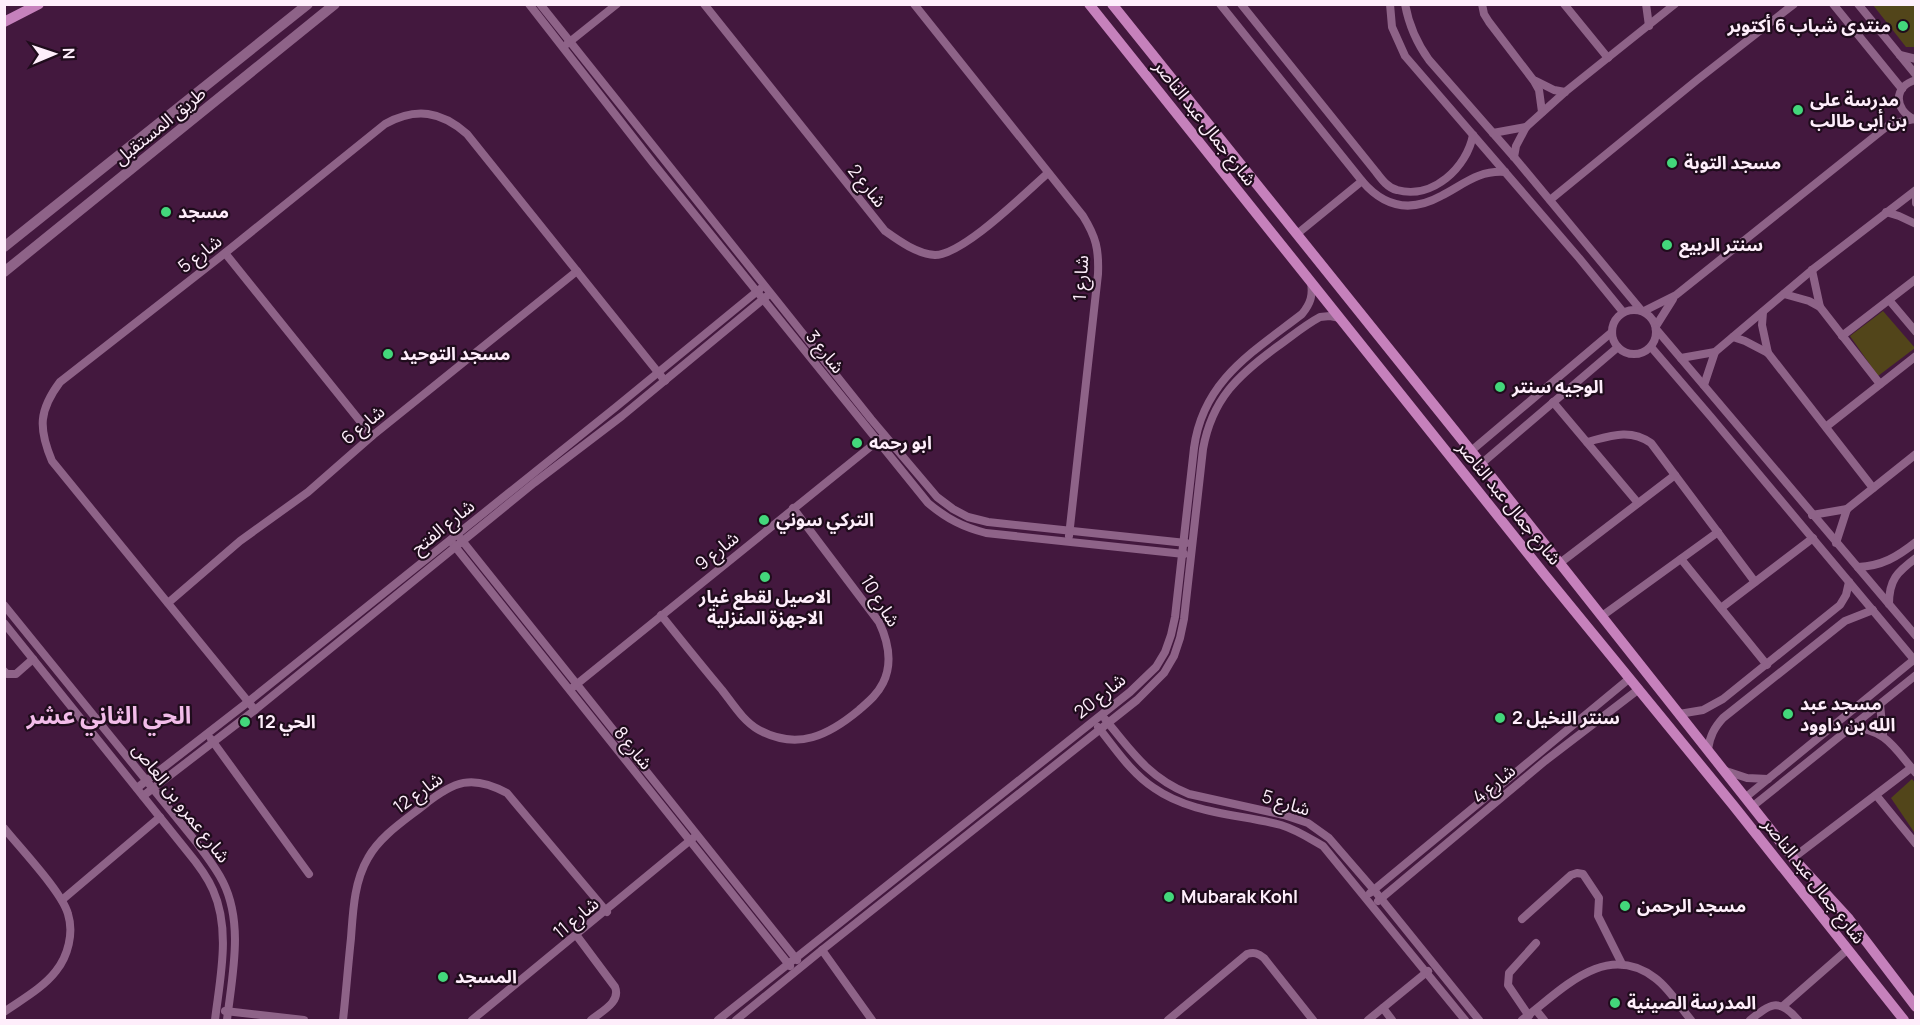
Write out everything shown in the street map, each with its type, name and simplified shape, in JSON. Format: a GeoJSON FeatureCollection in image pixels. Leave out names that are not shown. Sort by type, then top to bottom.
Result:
{"type":"FeatureCollection","features":[{"type":"Feature","properties":{"kind":"main road"},"geometry":{"type":"LineString","coordinates":[[4,22],[39,4]]}},
{"type":"Feature","properties":{"kind":"main road","name":"شارع جمال عبد الناصر"},"geometry":{"type":"LineString","coordinates":[[1089,4],[1904,1020]]}},
{"type":"Feature","properties":{"kind":"main road","name":"شارع جمال عبد الناصر"},"geometry":{"type":"LineString","coordinates":[[1112,4],[1471,450],[1793,858],[1849,919],[1916,1007]]}},
{"type":"Feature","properties":{"kind":"main road"},"geometry":{"type":"LineString","coordinates":[[1169,106],[1179,104],[1182,93]]}},
{"type":"Feature","properties":{"kind":"main road"},"geometry":{"type":"LineString","coordinates":[[1192,134],[1197,124],[1208,123]]}},
{"type":"Feature","properties":{"kind":"main road"},"geometry":{"type":"LineString","coordinates":[[1834,933],[1846,931],[1849,919]]}},
{"type":"Feature","properties":{"kind":"main road"},"geometry":{"type":"LineString","coordinates":[[1860,967],[1864,957],[1869,954],[1879,958]]}},
{"type":"Feature","properties":{"kind":"street","name":"طريق المستقبل"},"geometry":{"type":"LineString","coordinates":[[4,247],[308,4]]}},
{"type":"Feature","properties":{"kind":"street","name":"طريق المستقبل"},"geometry":{"type":"LineString","coordinates":[[4,272],[335,4]]}},
{"type":"Feature","properties":{"kind":"street","name":"شارع 3"},"geometry":{"type":"LineString","coordinates":[[529,4],[567,45],[772,292],[884,435],[937,497],[969,517],[988,522],[1193,543]]}},
{"type":"Feature","properties":{"kind":"street","name":"شارع 3"},"geometry":{"type":"LineString","coordinates":[[540,4],[653,163],[877,441],[928,503],[945,518],[966,528],[986,532],[1192,554]]}},
{"type":"Feature","properties":{"kind":"street"},"geometry":{"type":"LineString","coordinates":[[567,45],[617,4]]}},
{"type":"Feature","properties":{"kind":"street","name":"شارع 2"},"geometry":{"type":"LineString","coordinates":[[704,4],[885,231],[909,246],[936,255],[952,251],[976,235],[1048,173]]}},
{"type":"Feature","properties":{"kind":"street","name":"شارع 1"},"geometry":{"type":"LineString","coordinates":[[914,4],[1083,216],[1094,233],[1099,252],[1098,278],[1068,541]]}},
{"type":"Feature","properties":{"kind":"street"},"geometry":{"type":"LineString","coordinates":[[1220,4],[1373,194],[1389,203],[1406,205],[1422,203],[1440,197],[1472,177],[1494,171],[1505,172]]}},
{"type":"Feature","properties":{"kind":"street"},"geometry":{"type":"LineString","coordinates":[[1241,4],[1385,184],[1396,190],[1408,192],[1429,188],[1457,170],[1466,159],[1473,135]]}},
{"type":"Feature","properties":{"kind":"street"},"geometry":{"type":"LineString","coordinates":[[1390,4],[1392,27],[1405,56],[1623,312]]}},
{"type":"Feature","properties":{"kind":"street"},"geometry":{"type":"LineString","coordinates":[[1405,4],[1410,26],[1418,44],[1643,311],[1649,315],[1656,328],[1916,636]]}},
{"type":"Feature","properties":{"kind":"street"},"geometry":{"type":"LineString","coordinates":[[1482,4],[1489,22],[1534,81],[1539,90],[1542,112]]}},
{"type":"Feature","properties":{"kind":"street"},"geometry":{"type":"LineString","coordinates":[[1564,4],[1608,58]]}},
{"type":"Feature","properties":{"kind":"street"},"geometry":{"type":"LineString","coordinates":[[1646,4],[1648,26]]}},
{"type":"Feature","properties":{"kind":"street"},"geometry":{"type":"LineString","coordinates":[[1514,157],[1516,146],[1526,127],[1565,92],[1675,4]]}},
{"type":"Feature","properties":{"kind":"street"},"geometry":{"type":"LineString","coordinates":[[1550,200],[1794,4]]}},
{"type":"Feature","properties":{"kind":"street"},"geometry":{"type":"LineString","coordinates":[[1833,4],[1902,89]]}},
{"type":"Feature","properties":{"kind":"street"},"geometry":{"type":"LineString","coordinates":[[1858,4],[1916,75]]}},
{"type":"Feature","properties":{"kind":"street"},"geometry":{"type":"LineString","coordinates":[[1899,55],[1916,59]]}},
{"type":"Feature","properties":{"kind":"street"},"geometry":{"type":"LineString","coordinates":[[1676,295],[1656,328],[1656,336],[1651,347],[1631,354],[1618,347],[1613,340],[1612,332],[1617,317],[1623,312],[1635,309],[1643,311],[1676,295],[1890,124],[1899,104],[1902,89],[1906,84],[1916,80]]}},
{"type":"Feature","properties":{"kind":"street"},"geometry":{"type":"LineString","coordinates":[[1534,81],[1565,92]]}},
{"type":"Feature","properties":{"kind":"street"},"geometry":{"type":"LineString","coordinates":[[1899,104],[1907,116],[1915,119]]}},
{"type":"Feature","properties":{"kind":"street","name":"شارع 5"},"geometry":{"type":"LineString","coordinates":[[255,710],[52,461],[44,441],[42,420],[48,399],[60,382],[385,124],[397,117],[412,113],[427,113],[449,120],[467,134],[665,381]]}},
{"type":"Feature","properties":{"kind":"street"},"geometry":{"type":"LineString","coordinates":[[1890,124],[1915,119]]}},
{"type":"Feature","properties":{"kind":"street"},"geometry":{"type":"LineString","coordinates":[[1494,133],[1526,127]]}},
{"type":"Feature","properties":{"kind":"street"},"geometry":{"type":"LineString","coordinates":[[1446,178],[1452,182],[1451,190]]}},
{"type":"Feature","properties":{"kind":"street"},"geometry":{"type":"LineString","coordinates":[[1297,234],[1362,181]]}},
{"type":"Feature","properties":{"kind":"street"},"geometry":{"type":"LineString","coordinates":[[1916,192],[1916,203]]}},
{"type":"Feature","properties":{"kind":"street"},"geometry":{"type":"LineString","coordinates":[[1681,358],[1715,352],[1812,270],[1886,212],[1916,192]]}},
{"type":"Feature","properties":{"kind":"street"},"geometry":{"type":"LineString","coordinates":[[1886,212],[1916,224]]}},
{"type":"Feature","properties":{"kind":"street"},"geometry":{"type":"LineString","coordinates":[[225,253],[372,436]]}},
{"type":"Feature","properties":{"kind":"street"},"geometry":{"type":"LineString","coordinates":[[1812,270],[1820,307]]}},
{"type":"Feature","properties":{"kind":"street","name":"شارع 6"},"geometry":{"type":"LineString","coordinates":[[168,603],[240,541],[308,492],[372,436],[578,271]]}},
{"type":"Feature","properties":{"kind":"street"},"geometry":{"type":"LineString","coordinates":[[1842,336],[1916,279]]}},
{"type":"Feature","properties":{"kind":"street","name":"شارع 20"},"geometry":{"type":"LineString","coordinates":[[718,1020],[1101,715],[1156,666],[1165,652],[1174,617],[1196,430],[1208,401],[1235,366],[1302,314],[1310,305],[1312,293],[1310,280]]}},
{"type":"Feature","properties":{"kind":"street","name":"شارع الفتح"},"geometry":{"type":"LineString","coordinates":[[136,788],[450,541],[766,285]]}},
{"type":"Feature","properties":{"kind":"street","name":"شارع الفتح"},"geometry":{"type":"LineString","coordinates":[[143,796],[255,710],[665,381],[772,292]]}},
{"type":"Feature","properties":{"kind":"street"},"geometry":{"type":"LineString","coordinates":[[1784,294],[1809,301],[1820,307],[1880,384]]}},
{"type":"Feature","properties":{"kind":"street"},"geometry":{"type":"LineString","coordinates":[[1889,300],[1916,332]]}},
{"type":"Feature","properties":{"kind":"street"},"geometry":{"type":"LineString","coordinates":[[1763,312],[1762,326],[1768,353]]}},
{"type":"Feature","properties":{"kind":"street","name":"شارع 20"},"geometry":{"type":"LineString","coordinates":[[736,1020],[1108,723],[1164,673],[1174,656],[1184,619],[1206,432],[1220,400],[1242,374],[1311,322],[1330,315],[1340,318]]}},
{"type":"Feature","properties":{"kind":"street"},"geometry":{"type":"LineString","coordinates":[[1471,450],[1612,332]]}},
{"type":"Feature","properties":{"kind":"street"},"geometry":{"type":"LineString","coordinates":[[1733,337],[1768,353],[1873,488]]}},
{"type":"Feature","properties":{"kind":"street"},"geometry":{"type":"LineString","coordinates":[[1481,464],[1618,347]]}},
{"type":"Feature","properties":{"kind":"street"},"geometry":{"type":"LineString","coordinates":[[1651,347],[1915,660],[1746,797]]}},
{"type":"Feature","properties":{"kind":"street"},"geometry":{"type":"LineString","coordinates":[[1704,385],[1715,352]]}},
{"type":"Feature","properties":{"kind":"street"},"geometry":{"type":"LineString","coordinates":[[1827,426],[1916,356]]}},
{"type":"Feature","properties":{"kind":"street"},"geometry":{"type":"LineString","coordinates":[[1553,402],[1638,503]]}},
{"type":"Feature","properties":{"kind":"street"},"geometry":{"type":"LineString","coordinates":[[1587,442],[1631,433],[1642,436],[1651,443],[1755,582]]}},
{"type":"Feature","properties":{"kind":"street","name":"شارع 9"},"geometry":{"type":"LineString","coordinates":[[569,691],[884,435]]}},
{"type":"Feature","properties":{"kind":"street"},"geometry":{"type":"LineString","coordinates":[[1812,515],[1847,509],[1916,454]]}},
{"type":"Feature","properties":{"kind":"street"},"geometry":{"type":"LineString","coordinates":[[1560,563],[1675,475]]}},
{"type":"Feature","properties":{"kind":"street","name":"شارع 10"},"geometry":{"type":"LineString","coordinates":[[661,615],[740,713],[758,730],[769,735],[796,739],[820,736],[839,727],[874,697],[883,682],[888,668],[887,638],[879,622],[794,508]]}},
{"type":"Feature","properties":{"kind":"street"},"geometry":{"type":"LineString","coordinates":[[1836,543],[1847,509]]}},
{"type":"Feature","properties":{"kind":"street"},"geometry":{"type":"LineString","coordinates":[[1602,616],[1718,532]]}},
{"type":"Feature","properties":{"kind":"street","name":"شارع 8"},"geometry":{"type":"LineString","coordinates":[[457,535],[802,966]]}},
{"type":"Feature","properties":{"kind":"street"},"geometry":{"type":"LineString","coordinates":[[1720,608],[1813,538]]}},
{"type":"Feature","properties":{"kind":"street","name":"شارع 8"},"geometry":{"type":"LineString","coordinates":[[450,541],[795,972]]}},
{"type":"Feature","properties":{"kind":"street"},"geometry":{"type":"LineString","coordinates":[[1858,567],[1884,563],[1896,558],[1916,542]]}},
{"type":"Feature","properties":{"kind":"street"},"geometry":{"type":"LineString","coordinates":[[1889,604],[1889,590],[1894,576],[1916,558]]}},
{"type":"Feature","properties":{"kind":"street"},"geometry":{"type":"LineString","coordinates":[[1681,559],[1767,665]]}},
{"type":"Feature","properties":{"kind":"street"},"geometry":{"type":"LineString","coordinates":[[1678,714],[1714,705],[1767,665],[1840,605],[1846,595],[1849,582]]}},
{"type":"Feature","properties":{"kind":"street","name":"شارع عمرو بن العاص"},"geometry":{"type":"LineString","coordinates":[[4,605],[213,866],[223,884],[231,903],[234,922],[228,1016]]}},
{"type":"Feature","properties":{"kind":"street"},"geometry":{"type":"LineString","coordinates":[[1708,749],[1715,726],[1723,718],[1845,621],[1872,610]]}},
{"type":"Feature","properties":{"kind":"street","name":"شارع عمرو بن العاص"},"geometry":{"type":"LineString","coordinates":[[4,623],[204,872],[213,888],[219,906],[223,943],[216,1020]]}},
{"type":"Feature","properties":{"kind":"street"},"geometry":{"type":"LineString","coordinates":[[4,671],[7,674],[16,674],[33,659]]}},
{"type":"Feature","properties":{"kind":"street"},"geometry":{"type":"LineString","coordinates":[[1753,806],[1916,675]]}},
{"type":"Feature","properties":{"kind":"street","name":"شارع 4"},"geometry":{"type":"LineString","coordinates":[[1366,897],[1630,678]]}},
{"type":"Feature","properties":{"kind":"street","name":"شارع 4"},"geometry":{"type":"LineString","coordinates":[[1373,906],[1545,761],[1639,689]]}},
{"type":"Feature","properties":{"kind":"street"},"geometry":{"type":"LineString","coordinates":[[1880,704],[1883,735]]}},
{"type":"Feature","properties":{"kind":"street"},"geometry":{"type":"LineString","coordinates":[[1714,705],[1723,718]]}},
{"type":"Feature","properties":{"kind":"street","name":"شارع 5"},"geometry":{"type":"LineString","coordinates":[[1101,715],[1148,770],[1175,789],[1284,815],[1308,823],[1329,838],[1479,1020]]}},
{"type":"Feature","properties":{"kind":"street","name":"شارع 5"},"geometry":{"type":"LineString","coordinates":[[1093,721],[1130,767],[1152,787],[1186,804],[1303,833],[1323,846],[1465,1020]]}},
{"type":"Feature","properties":{"kind":"street"},"geometry":{"type":"LineString","coordinates":[[1793,858],[1876,795],[1913,771],[1883,735],[1852,727]]}},
{"type":"Feature","properties":{"kind":"street"},"geometry":{"type":"LineString","coordinates":[[207,734],[309,874]]}},
{"type":"Feature","properties":{"kind":"street"},"geometry":{"type":"LineString","coordinates":[[1726,771],[1747,778],[1768,779]]}},
{"type":"Feature","properties":{"kind":"street","name":"شارع 12"},"geometry":{"type":"LineString","coordinates":[[343,1020],[358,877],[368,856],[383,838],[442,790],[460,783],[477,782],[493,785],[507,793],[519,804],[607,912]]}},
{"type":"Feature","properties":{"kind":"street"},"geometry":{"type":"LineString","coordinates":[[1876,795],[1915,843]]}},
{"type":"Feature","properties":{"kind":"street"},"geometry":{"type":"LineString","coordinates":[[62,900],[160,818]]}},
{"type":"Feature","properties":{"kind":"street"},"geometry":{"type":"LineString","coordinates":[[4,828],[62,900],[69,915],[70,930],[69,946],[55,972],[4,1012]]}},
{"type":"Feature","properties":{"kind":"street","name":"شارع 11"},"geometry":{"type":"LineString","coordinates":[[477,1019],[697,836]]}},
{"type":"Feature","properties":{"kind":"street"},"geometry":{"type":"LineString","coordinates":[[1522,920],[1571,875],[1583,874],[1599,898],[1598,916],[1622,964]]}},
{"type":"Feature","properties":{"kind":"street"},"geometry":{"type":"LineString","coordinates":[[578,936],[618,993],[616,1000],[591,1020]]}},
{"type":"Feature","properties":{"kind":"street"},"geometry":{"type":"LineString","coordinates":[[1536,943],[1509,973],[1507,979],[1508,985],[1529,1016],[1544,1020]]}},
{"type":"Feature","properties":{"kind":"street"},"geometry":{"type":"LineString","coordinates":[[822,950],[872,1020]]}},
{"type":"Feature","properties":{"kind":"street"},"geometry":{"type":"LineString","coordinates":[[1784,1006],[1847,951]]}},
{"type":"Feature","properties":{"kind":"street"},"geometry":{"type":"LineString","coordinates":[[1168,1020],[1247,954],[1253,952],[1264,958],[1313,1020]]}},
{"type":"Feature","properties":{"kind":"street"},"geometry":{"type":"LineString","coordinates":[[1529,1016],[1594,968],[1609,964],[1622,964],[1647,972],[1657,980],[1691,1020]]}},
{"type":"Feature","properties":{"kind":"street"},"geometry":{"type":"LineString","coordinates":[[1368,1020],[1434,966]]}},
{"type":"Feature","properties":{"kind":"street"},"geometry":{"type":"LineString","coordinates":[[1750,1020],[1765,1008],[1774,1005],[1784,1006],[1798,1020]]}},
{"type":"Feature","properties":{"kind":"street"},"geometry":{"type":"LineString","coordinates":[[1383,1008],[1392,1020]]}},
{"type":"Feature","properties":{"kind":"street"},"geometry":{"type":"LineString","coordinates":[[217,1011],[228,1016],[304,1020]]}},
{"type":"Feature","properties":{"kind":"shaded area","name":"منتدى شباب 6 أكتوبر"},"geometry":{"type":"Polygon","coordinates":[[[1873,5],[1915,5],[1915,47],[1906,47],[1873,5]]]}},
{"type":"Feature","properties":{"kind":"shaded area"},"geometry":{"type":"Polygon","coordinates":[[[1883,311],[1915,348],[1878,376],[1850,336],[1883,311]]]}},
{"type":"Feature","properties":{"kind":"shaded area"},"geometry":{"type":"Polygon","coordinates":[[[1912,779],[1916,784],[1916,831],[1914,832],[1891,798],[1912,779]]]}},
{"type":"Feature","properties":{"kind":"place","name":"منتدى شباب 6 أكتوبر"},"geometry":{"type":"Point","coordinates":[1903,26]}},
{"type":"Feature","properties":{"kind":"place","name":"مدرسة على بن أبى طالب"},"geometry":{"type":"Point","coordinates":[1798,110]}},
{"type":"Feature","properties":{"kind":"place","name":"مسجد التوبة"},"geometry":{"type":"Point","coordinates":[1672,163]}},
{"type":"Feature","properties":{"kind":"place","name":"مسجد"},"geometry":{"type":"Point","coordinates":[166,212]}},
{"type":"Feature","properties":{"kind":"place","name":"سنتر الربيع"},"geometry":{"type":"Point","coordinates":[1667,245]}},
{"type":"Feature","properties":{"kind":"place","name":"مسجد التوحيد"},"geometry":{"type":"Point","coordinates":[388,354]}},
{"type":"Feature","properties":{"kind":"place","name":"الوجيه سنتر"},"geometry":{"type":"Point","coordinates":[1500,387]}},
{"type":"Feature","properties":{"kind":"place","name":"ابو رحمه"},"geometry":{"type":"Point","coordinates":[857,443]}},
{"type":"Feature","properties":{"kind":"place","name":"التركي سوني"},"geometry":{"type":"Point","coordinates":[764,520]}},
{"type":"Feature","properties":{"kind":"place","name":"الاصيل لقطع غيار الاجهزة المنزلية"},"geometry":{"type":"Point","coordinates":[765,577]}},
{"type":"Feature","properties":{"kind":"place","name":"مسجد عبد الله بن داوود"},"geometry":{"type":"Point","coordinates":[1788,714]}},
{"type":"Feature","properties":{"kind":"place","name":"سنتر النخيل 2"},"geometry":{"type":"Point","coordinates":[1500,718]}},
{"type":"Feature","properties":{"kind":"place","name":"الحي 12"},"geometry":{"type":"Point","coordinates":[245,722]}},
{"type":"Feature","properties":{"kind":"place","name":"Mubarak Kohl"},"geometry":{"type":"Point","coordinates":[1169,897]}},
{"type":"Feature","properties":{"kind":"place","name":"مسجد الرحمن"},"geometry":{"type":"Point","coordinates":[1625,906]}},
{"type":"Feature","properties":{"kind":"place","name":"المسجد"},"geometry":{"type":"Point","coordinates":[443,977]}},
{"type":"Feature","properties":{"kind":"place","name":"المدرسة الصينية"},"geometry":{"type":"Point","coordinates":[1615,1003]}},
{"type":"Feature","properties":{"kind":"district","name":"الحي الثاني عشر"},"geometry":{"type":"Point","coordinates":[109,716]}}]}
